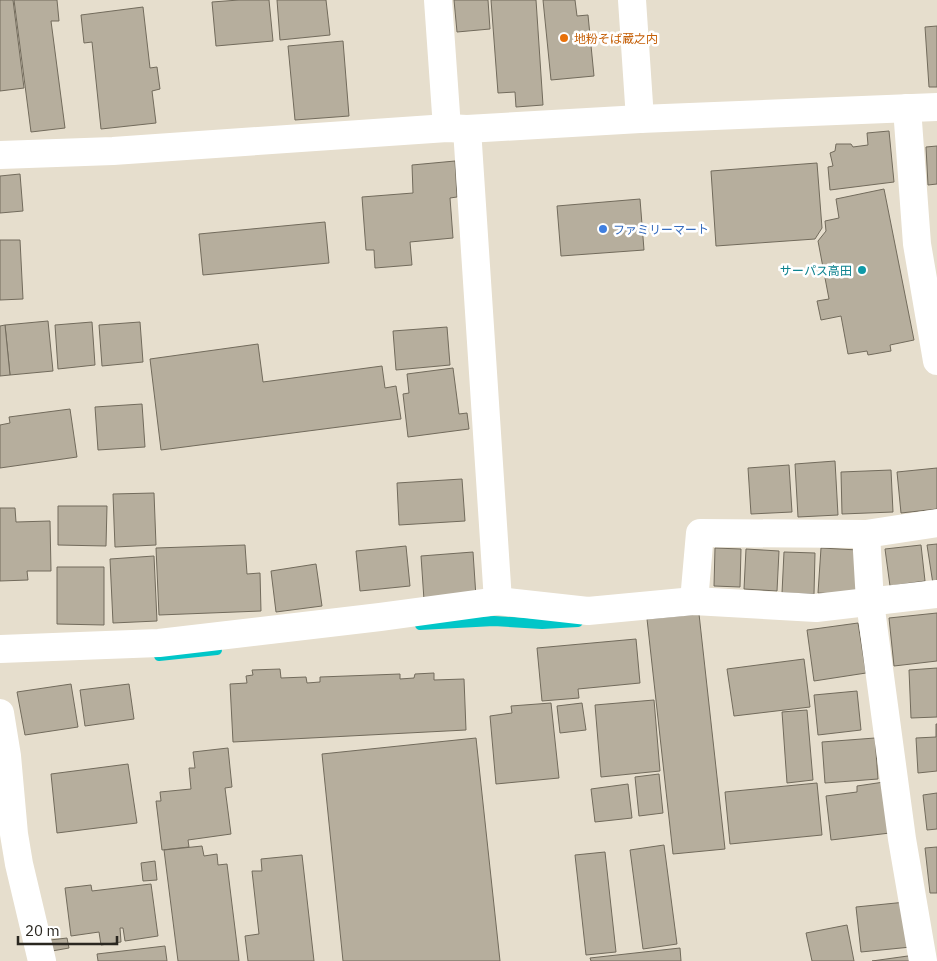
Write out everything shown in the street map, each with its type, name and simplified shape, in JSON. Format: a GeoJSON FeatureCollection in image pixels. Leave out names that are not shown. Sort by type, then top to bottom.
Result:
{"type":"FeatureCollection","features":[{"type":"Feature","properties":{"kind":"street"},"geometry":{"type":"LineString","coordinates":[[438,0],[457,129],[498,601]]}},
{"type":"Feature","properties":{"kind":"street"},"geometry":{"type":"LineString","coordinates":[[632,0],[640,120]]}},
{"type":"Feature","properties":{"kind":"street"},"geometry":{"type":"LineString","coordinates":[[0,155],[113,151],[457,129],[937,107]]}},
{"type":"Feature","properties":{"kind":"street"},"geometry":{"type":"LineString","coordinates":[[908,108],[917,244],[937,361]]}},
{"type":"Feature","properties":{"kind":"street"},"geometry":{"type":"LineString","coordinates":[[694,601],[700,533],[866,534],[937,523]]}},
{"type":"Feature","properties":{"kind":"street"},"geometry":{"type":"LineString","coordinates":[[866,534],[870,602],[902,839],[924,961]]}},
{"type":"Feature","properties":{"kind":"street"},"geometry":{"type":"LineString","coordinates":[[0,649],[159,643],[498,601],[588,610],[694,601],[816,608],[937,594]]}},
{"type":"Feature","properties":{"kind":"street"},"geometry":{"type":"LineString","coordinates":[[0,712],[19,864],[42,961]]}},
{"type":"Feature","properties":{"kind":"building"},"geometry":{"type":"Polygon","coordinates":[[[0,0],[13,0],[24,88],[0,91],[0,0]]]}},
{"type":"Feature","properties":{"kind":"building"},"geometry":{"type":"Polygon","coordinates":[[[14,0],[57,0],[59,21],[51,21],[65,128],[31,132],[14,0]]]}},
{"type":"Feature","properties":{"kind":"building"},"geometry":{"type":"Polygon","coordinates":[[[269,0],[273,41],[216,46],[212,2],[269,0]]]}},
{"type":"Feature","properties":{"kind":"building"},"geometry":{"type":"Polygon","coordinates":[[[277,0],[326,0],[330,35],[280,40],[277,0]]]}},
{"type":"Feature","properties":{"kind":"building"},"geometry":{"type":"Polygon","coordinates":[[[454,0],[488,0],[490,29],[457,32],[454,0]]]}},
{"type":"Feature","properties":{"kind":"building"},"geometry":{"type":"Polygon","coordinates":[[[491,0],[536,0],[543,105],[516,107],[515,92],[498,93],[491,0]]]}},
{"type":"Feature","properties":{"kind":"building"},"geometry":{"type":"Polygon","coordinates":[[[543,0],[575,0],[577,16],[588,15],[594,76],[551,80],[543,0]]]}},
{"type":"Feature","properties":{"kind":"building"},"geometry":{"type":"Polygon","coordinates":[[[143,7],[150,68],[157,67],[160,89],[152,91],[156,123],[101,129],[92,42],[84,43],[81,15],[143,7]]]}},
{"type":"Feature","properties":{"kind":"building"},"geometry":{"type":"Polygon","coordinates":[[[937,26],[937,87],[929,87],[925,27],[937,26]]]}},
{"type":"Feature","properties":{"kind":"building"},"geometry":{"type":"Polygon","coordinates":[[[343,41],[349,116],[295,120],[288,46],[343,41]]]}},
{"type":"Feature","properties":{"kind":"building"},"geometry":{"type":"Polygon","coordinates":[[[889,131],[894,182],[830,190],[828,167],[833,166],[830,153],[835,151],[836,144],[851,144],[853,147],[868,145],[867,133],[889,131]]]}},
{"type":"Feature","properties":{"kind":"building"},"geometry":{"type":"Polygon","coordinates":[[[937,146],[937,184],[928,185],[926,147],[937,146]]]}},
{"type":"Feature","properties":{"kind":"building"},"geometry":{"type":"Polygon","coordinates":[[[455,161],[457,197],[450,198],[453,238],[410,242],[412,265],[375,268],[374,250],[366,250],[362,197],[413,193],[412,165],[455,161]]]}},
{"type":"Feature","properties":{"kind":"building"},"geometry":{"type":"Polygon","coordinates":[[[817,163],[822,228],[815,239],[716,246],[711,171],[817,163]]]}},
{"type":"Feature","properties":{"kind":"building"},"geometry":{"type":"Polygon","coordinates":[[[20,174],[23,211],[0,213],[0,176],[20,174]]]}},
{"type":"Feature","properties":{"kind":"building","name":"サーパス高田"},"geometry":{"type":"Polygon","coordinates":[[[884,189],[914,340],[890,345],[891,351],[868,355],[867,351],[848,354],[841,316],[821,320],[817,301],[829,299],[818,241],[826,231],[825,221],[839,218],[836,199],[884,189]]]}},
{"type":"Feature","properties":{"kind":"building"},"geometry":{"type":"Polygon","coordinates":[[[640,199],[644,250],[561,256],[557,206],[640,199]]]}},
{"type":"Feature","properties":{"kind":"building"},"geometry":{"type":"Polygon","coordinates":[[[325,222],[329,263],[203,275],[199,234],[325,222]]]}},
{"type":"Feature","properties":{"kind":"building"},"geometry":{"type":"Polygon","coordinates":[[[0,240],[20,240],[23,299],[0,300],[0,240]]]}},
{"type":"Feature","properties":{"kind":"building"},"geometry":{"type":"Polygon","coordinates":[[[48,321],[53,371],[10,375],[5,325],[48,321]]]}},
{"type":"Feature","properties":{"kind":"building"},"geometry":{"type":"Polygon","coordinates":[[[92,322],[95,365],[58,369],[55,325],[92,322]]]}},
{"type":"Feature","properties":{"kind":"building"},"geometry":{"type":"Polygon","coordinates":[[[140,322],[143,362],[102,366],[99,325],[140,322]]]}},
{"type":"Feature","properties":{"kind":"building"},"geometry":{"type":"Polygon","coordinates":[[[5,325],[10,375],[0,376],[0,326],[5,325]]]}},
{"type":"Feature","properties":{"kind":"building"},"geometry":{"type":"Polygon","coordinates":[[[447,327],[450,365],[396,370],[393,331],[447,327]]]}},
{"type":"Feature","properties":{"kind":"building"},"geometry":{"type":"Polygon","coordinates":[[[258,344],[263,382],[382,366],[385,388],[396,386],[401,419],[161,450],[150,359],[258,344]]]}},
{"type":"Feature","properties":{"kind":"building"},"geometry":{"type":"Polygon","coordinates":[[[453,368],[459,414],[467,413],[469,429],[408,437],[403,394],[409,393],[407,374],[453,368]]]}},
{"type":"Feature","properties":{"kind":"building"},"geometry":{"type":"Polygon","coordinates":[[[142,404],[145,447],[98,450],[95,407],[142,404]]]}},
{"type":"Feature","properties":{"kind":"building"},"geometry":{"type":"Polygon","coordinates":[[[70,409],[77,457],[0,468],[0,425],[10,423],[9,417],[70,409]]]}},
{"type":"Feature","properties":{"kind":"building"},"geometry":{"type":"Polygon","coordinates":[[[835,461],[838,515],[798,517],[795,464],[835,461]]]}},
{"type":"Feature","properties":{"kind":"building"},"geometry":{"type":"Polygon","coordinates":[[[789,465],[792,512],[751,514],[748,468],[789,465]]]}},
{"type":"Feature","properties":{"kind":"building"},"geometry":{"type":"Polygon","coordinates":[[[937,468],[937,509],[901,513],[897,472],[937,468]]]}},
{"type":"Feature","properties":{"kind":"building"},"geometry":{"type":"Polygon","coordinates":[[[891,470],[893,512],[842,514],[841,472],[891,470]]]}},
{"type":"Feature","properties":{"kind":"building"},"geometry":{"type":"Polygon","coordinates":[[[462,479],[465,521],[399,525],[397,483],[462,479]]]}},
{"type":"Feature","properties":{"kind":"building"},"geometry":{"type":"Polygon","coordinates":[[[154,493],[156,545],[115,547],[113,494],[154,493]]]}},
{"type":"Feature","properties":{"kind":"building"},"geometry":{"type":"Polygon","coordinates":[[[58,506],[107,506],[106,546],[58,545],[58,506]]]}},
{"type":"Feature","properties":{"kind":"building"},"geometry":{"type":"Polygon","coordinates":[[[0,508],[15,508],[16,522],[50,521],[51,571],[27,571],[28,580],[0,581],[0,508]]]}},
{"type":"Feature","properties":{"kind":"building"},"geometry":{"type":"Polygon","coordinates":[[[937,544],[937,584],[933,584],[927,545],[937,544]]]}},
{"type":"Feature","properties":{"kind":"building"},"geometry":{"type":"Polygon","coordinates":[[[245,545],[247,574],[260,573],[261,611],[159,615],[156,548],[245,545]]]}},
{"type":"Feature","properties":{"kind":"building"},"geometry":{"type":"Polygon","coordinates":[[[921,545],[925,581],[890,586],[885,549],[921,545]]]}},
{"type":"Feature","properties":{"kind":"building"},"geometry":{"type":"Polygon","coordinates":[[[406,546],[410,586],[360,591],[356,551],[406,546]]]}},
{"type":"Feature","properties":{"kind":"building"},"geometry":{"type":"Polygon","coordinates":[[[715,548],[741,549],[740,587],[714,586],[715,548]]]}},
{"type":"Feature","properties":{"kind":"building"},"geometry":{"type":"Polygon","coordinates":[[[821,548],[858,550],[856,595],[818,593],[821,548]]]}},
{"type":"Feature","properties":{"kind":"building"},"geometry":{"type":"Polygon","coordinates":[[[746,549],[779,551],[777,591],[744,589],[746,549]]]}},
{"type":"Feature","properties":{"kind":"building"},"geometry":{"type":"Polygon","coordinates":[[[473,552],[476,597],[424,600],[421,556],[473,552]]]}},
{"type":"Feature","properties":{"kind":"building"},"geometry":{"type":"Polygon","coordinates":[[[784,552],[815,553],[814,594],[782,593],[784,552]]]}},
{"type":"Feature","properties":{"kind":"building"},"geometry":{"type":"Polygon","coordinates":[[[154,556],[157,621],[113,623],[110,559],[154,556]]]}},
{"type":"Feature","properties":{"kind":"building"},"geometry":{"type":"Polygon","coordinates":[[[316,564],[322,606],[276,612],[271,571],[316,564]]]}},
{"type":"Feature","properties":{"kind":"building"},"geometry":{"type":"Polygon","coordinates":[[[57,567],[104,567],[104,625],[57,624],[57,567]]]}},
{"type":"Feature","properties":{"kind":"building"},"geometry":{"type":"Polygon","coordinates":[[[937,613],[937,661],[894,666],[889,618],[937,613]]]}},
{"type":"Feature","properties":{"kind":"building"},"geometry":{"type":"Polygon","coordinates":[[[699,614],[725,849],[673,854],[647,619],[699,614]]]}},
{"type":"Feature","properties":{"kind":"building"},"geometry":{"type":"Polygon","coordinates":[[[858,623],[866,673],[814,681],[807,630],[858,623]]]}},
{"type":"Feature","properties":{"kind":"building"},"geometry":{"type":"Polygon","coordinates":[[[636,639],[640,683],[578,689],[579,698],[542,701],[537,648],[636,639]]]}},
{"type":"Feature","properties":{"kind":"building"},"geometry":{"type":"Polygon","coordinates":[[[804,659],[810,707],[734,716],[727,669],[804,659]]]}},
{"type":"Feature","properties":{"kind":"building"},"geometry":{"type":"Polygon","coordinates":[[[937,668],[937,717],[911,718],[909,670],[937,668]]]}},
{"type":"Feature","properties":{"kind":"building"},"geometry":{"type":"Polygon","coordinates":[[[280,669],[281,678],[306,677],[307,683],[320,682],[320,677],[400,674],[400,679],[414,678],[415,674],[434,673],[434,680],[464,679],[466,730],[233,742],[230,684],[247,683],[246,676],[253,675],[252,670],[280,669]]]}},
{"type":"Feature","properties":{"kind":"building"},"geometry":{"type":"Polygon","coordinates":[[[71,684],[78,727],[25,735],[17,692],[71,684]]]}},
{"type":"Feature","properties":{"kind":"building"},"geometry":{"type":"Polygon","coordinates":[[[129,684],[134,719],[85,726],[80,690],[129,684]]]}},
{"type":"Feature","properties":{"kind":"building"},"geometry":{"type":"Polygon","coordinates":[[[857,691],[861,730],[818,735],[814,695],[857,691]]]}},
{"type":"Feature","properties":{"kind":"building"},"geometry":{"type":"Polygon","coordinates":[[[654,700],[660,771],[601,777],[595,705],[654,700]]]}},
{"type":"Feature","properties":{"kind":"building"},"geometry":{"type":"Polygon","coordinates":[[[551,703],[559,778],[496,784],[490,716],[512,713],[511,706],[551,703]]]}},
{"type":"Feature","properties":{"kind":"building"},"geometry":{"type":"Polygon","coordinates":[[[582,703],[586,730],[560,733],[557,706],[582,703]]]}},
{"type":"Feature","properties":{"kind":"building"},"geometry":{"type":"Polygon","coordinates":[[[807,710],[813,780],[787,783],[782,712],[807,710]]]}},
{"type":"Feature","properties":{"kind":"building"},"geometry":{"type":"Polygon","coordinates":[[[936,724],[937,771],[918,773],[916,738],[936,737],[936,724]]]}},
{"type":"Feature","properties":{"kind":"building"},"geometry":{"type":"Polygon","coordinates":[[[476,738],[500,961],[343,961],[322,754],[476,738]]]}},
{"type":"Feature","properties":{"kind":"building"},"geometry":{"type":"Polygon","coordinates":[[[875,738],[878,779],[825,783],[822,742],[875,738]]]}},
{"type":"Feature","properties":{"kind":"building"},"geometry":{"type":"Polygon","coordinates":[[[228,748],[232,787],[225,788],[231,834],[188,840],[189,847],[162,850],[156,801],[161,801],[160,792],[191,789],[189,768],[195,768],[193,752],[228,748]]]}},
{"type":"Feature","properties":{"kind":"building"},"geometry":{"type":"Polygon","coordinates":[[[128,764],[137,823],[57,833],[51,774],[128,764]]]}},
{"type":"Feature","properties":{"kind":"building"},"geometry":{"type":"Polygon","coordinates":[[[659,774],[663,813],[639,816],[635,777],[659,774]]]}},
{"type":"Feature","properties":{"kind":"building"},"geometry":{"type":"Polygon","coordinates":[[[884,782],[890,833],[831,840],[826,796],[857,792],[857,786],[884,782]]]}},
{"type":"Feature","properties":{"kind":"building"},"geometry":{"type":"Polygon","coordinates":[[[817,783],[822,835],[730,844],[725,792],[817,783]]]}},
{"type":"Feature","properties":{"kind":"building"},"geometry":{"type":"Polygon","coordinates":[[[628,784],[632,818],[595,822],[591,789],[628,784]]]}},
{"type":"Feature","properties":{"kind":"building"},"geometry":{"type":"Polygon","coordinates":[[[937,793],[937,829],[927,830],[923,795],[937,793]]]}},
{"type":"Feature","properties":{"kind":"building"},"geometry":{"type":"Polygon","coordinates":[[[664,845],[677,944],[643,949],[630,850],[664,845]]]}},
{"type":"Feature","properties":{"kind":"building"},"geometry":{"type":"Polygon","coordinates":[[[202,846],[204,856],[217,854],[218,865],[227,864],[239,961],[178,961],[164,850],[202,846]]]}},
{"type":"Feature","properties":{"kind":"building"},"geometry":{"type":"Polygon","coordinates":[[[937,847],[937,893],[930,893],[925,848],[937,847]]]}},
{"type":"Feature","properties":{"kind":"building"},"geometry":{"type":"Polygon","coordinates":[[[605,852],[616,952],[586,955],[575,855],[605,852]]]}},
{"type":"Feature","properties":{"kind":"building"},"geometry":{"type":"Polygon","coordinates":[[[302,855],[314,961],[248,961],[245,936],[259,934],[252,871],[262,871],[261,859],[302,855]]]}},
{"type":"Feature","properties":{"kind":"building"},"geometry":{"type":"Polygon","coordinates":[[[155,861],[157,880],[143,881],[141,863],[155,861]]]}},
{"type":"Feature","properties":{"kind":"building"},"geometry":{"type":"Polygon","coordinates":[[[151,884],[158,936],[125,941],[123,928],[120,928],[121,942],[101,945],[99,932],[71,936],[65,888],[91,885],[92,891],[151,884]]]}},
{"type":"Feature","properties":{"kind":"building"},"geometry":{"type":"Polygon","coordinates":[[[906,902],[911,947],[861,952],[856,907],[906,902]]]}},
{"type":"Feature","properties":{"kind":"building"},"geometry":{"type":"Polygon","coordinates":[[[847,925],[854,961],[812,961],[806,933],[847,925]]]}},
{"type":"Feature","properties":{"kind":"building"},"geometry":{"type":"Polygon","coordinates":[[[67,938],[69,948],[52,951],[50,940],[67,938]]]}},
{"type":"Feature","properties":{"kind":"building"},"geometry":{"type":"Polygon","coordinates":[[[165,946],[167,961],[98,961],[97,954],[165,946]]]}},
{"type":"Feature","properties":{"kind":"building"},"geometry":{"type":"Polygon","coordinates":[[[680,948],[681,961],[591,961],[590,958],[680,948]]]}},
{"type":"Feature","properties":{"kind":"building"},"geometry":{"type":"Polygon","coordinates":[[[915,955],[916,961],[872,961],[915,955]]]}},
{"type":"Feature","properties":{"kind":"waterway"},"geometry":{"type":"LineString","coordinates":[[420,625],[494,621],[542,624],[578,622]]}},
{"type":"Feature","properties":{"kind":"waterway"},"geometry":{"type":"LineString","coordinates":[[159,656],[217,650]]}},
{"type":"Feature","properties":{"kind":"place","name":"地粉そば蔵之内"},"geometry":{"type":"Point","coordinates":[564,38]}},
{"type":"Feature","properties":{"kind":"place","name":"ファミリーマート"},"geometry":{"type":"Point","coordinates":[603,229]}},
{"type":"Feature","properties":{"kind":"place","name":"サーパス高田"},"geometry":{"type":"Point","coordinates":[862,270]}}]}
